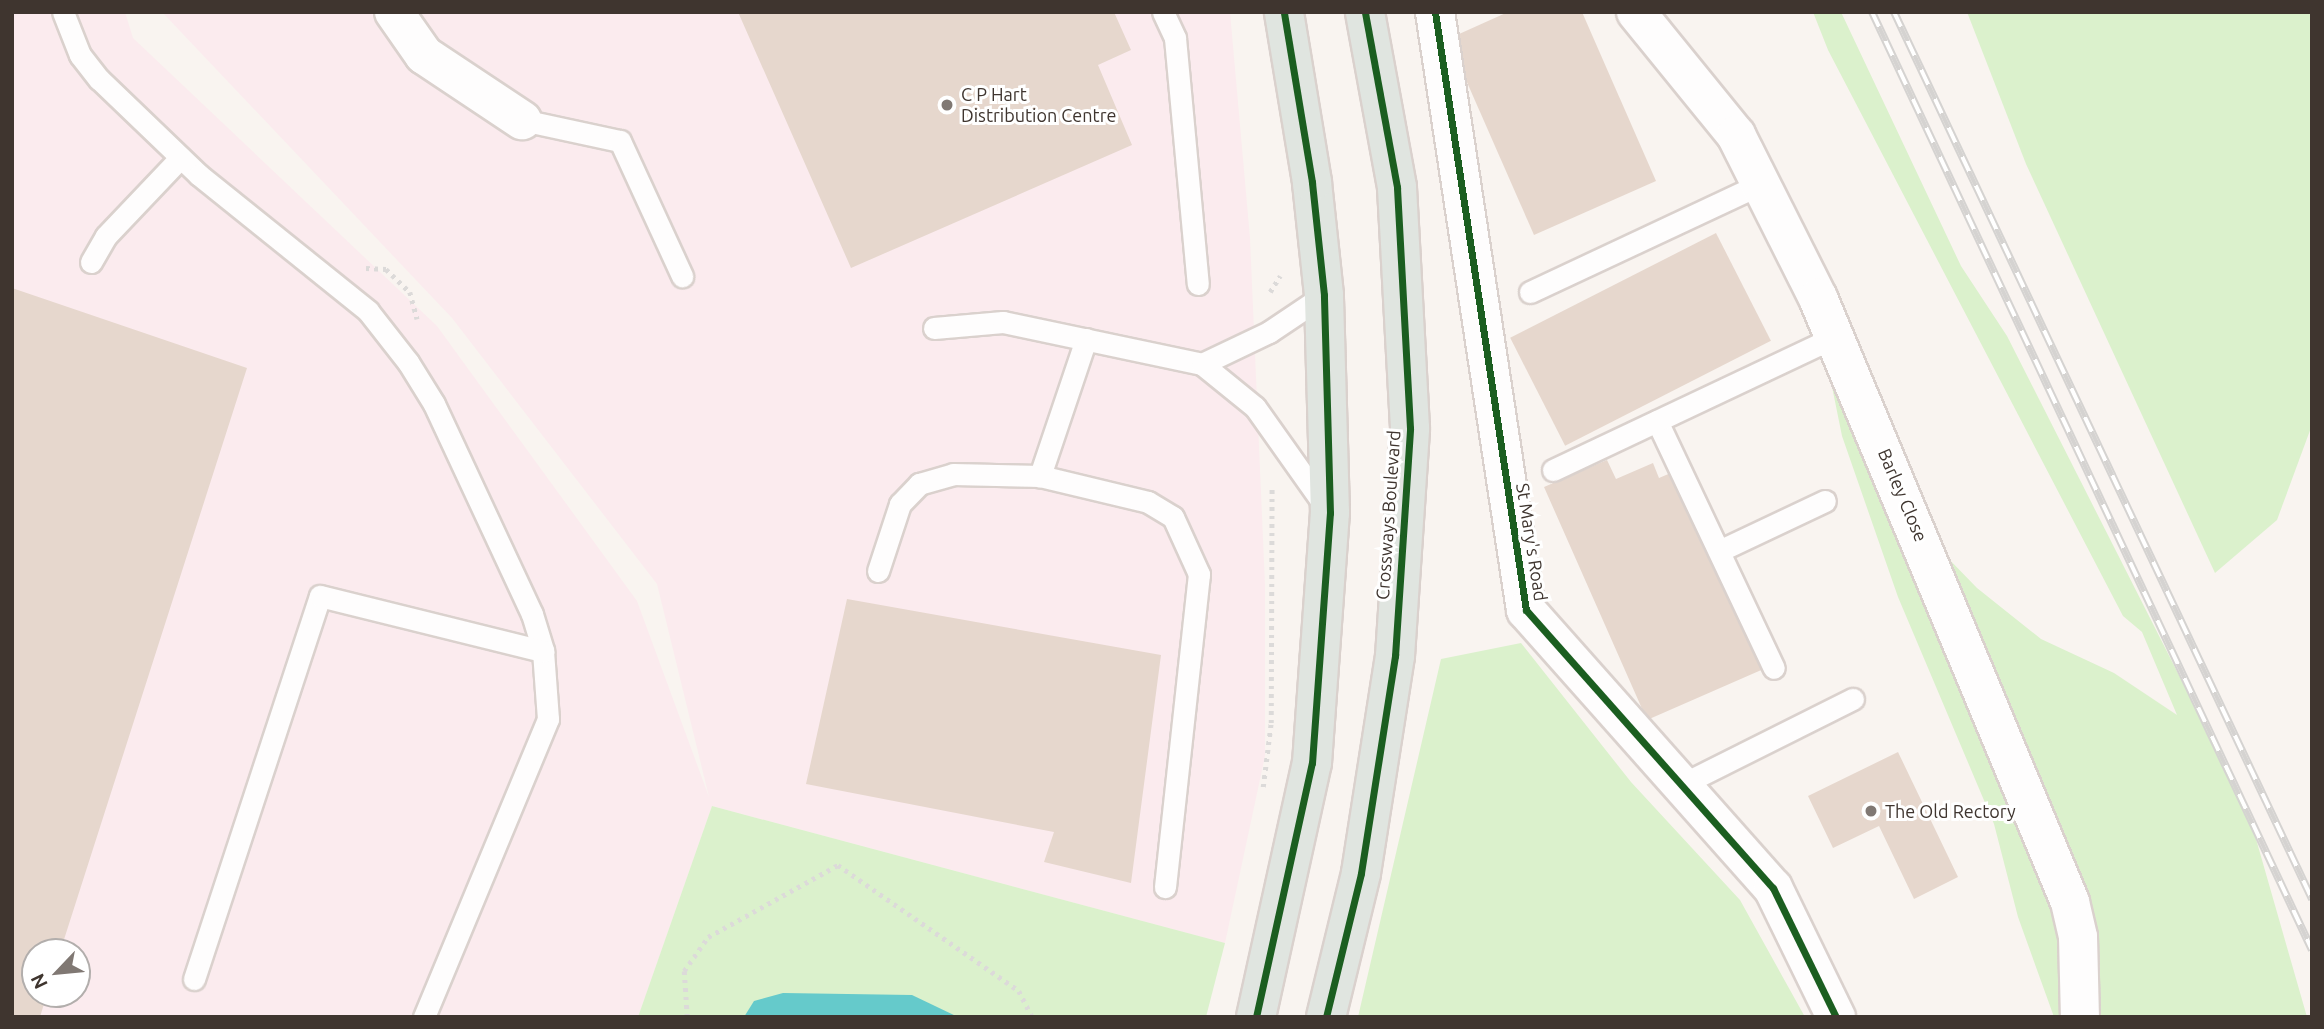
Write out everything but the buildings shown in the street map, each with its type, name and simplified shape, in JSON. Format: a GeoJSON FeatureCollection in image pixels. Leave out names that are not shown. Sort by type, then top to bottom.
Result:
{"type":"FeatureCollection","features":[{"type":"Feature","properties":{"kind":"main road"},"geometry":{"type":"LineString","coordinates":[[1255,1017],[1311,763],[1330,513],[1324,295],[1312,182],[1284,12]]}},
{"type":"Feature","properties":{"kind":"main road","name":"Crossways Boulevard"},"geometry":{"type":"LineString","coordinates":[[1326,1017],[1361,873],[1395,656],[1410,428],[1397,187],[1365,12]]}},
{"type":"Feature","properties":{"kind":"street"},"geometry":{"type":"LineString","coordinates":[[394,12],[424,55],[522,121]]}},
{"type":"Feature","properties":{"kind":"street","name":"St Mary's Road"},"geometry":{"type":"LineString","coordinates":[[1435,12],[1526,611],[1683,783],[1773,888],[1836,1017]]}},
{"type":"Feature","properties":{"kind":"street","name":"Barley Close"},"geometry":{"type":"LineString","coordinates":[[1636,12],[1736,135],[1835,337],[2070,902],[2078,937],[2080,1017]]}},
{"type":"Feature","properties":{"kind":"lane"},"geometry":{"type":"LineString","coordinates":[[63,12],[80,55],[94,74],[180,158],[368,311],[408,362],[434,404],[518,577],[543,651],[548,719],[424,1017]]}},
{"type":"Feature","properties":{"kind":"lane"},"geometry":{"type":"LineString","coordinates":[[1163,12],[1175,38],[1198,284]]}},
{"type":"Feature","properties":{"kind":"lane"},"geometry":{"type":"LineString","coordinates":[[522,121],[620,141],[682,276]]}},
{"type":"Feature","properties":{"kind":"lane"},"geometry":{"type":"LineString","coordinates":[[91,262],[106,236],[180,158]]}},
{"type":"Feature","properties":{"kind":"lane"},"geometry":{"type":"LineString","coordinates":[[1530,292],[1761,184]]}},
{"type":"Feature","properties":{"kind":"lane"},"geometry":{"type":"LineString","coordinates":[[1202,364],[1269,332],[1324,295]]}},
{"type":"Feature","properties":{"kind":"lane"},"geometry":{"type":"LineString","coordinates":[[934,328],[1003,321],[1202,364],[1255,407],[1330,513]]}},
{"type":"Feature","properties":{"kind":"lane"},"geometry":{"type":"LineString","coordinates":[[1553,470],[1835,337]]}},
{"type":"Feature","properties":{"kind":"lane"},"geometry":{"type":"LineString","coordinates":[[1040,475],[1086,338]]}},
{"type":"Feature","properties":{"kind":"lane"},"geometry":{"type":"LineString","coordinates":[[1657,421],[1774,668]]}},
{"type":"Feature","properties":{"kind":"lane"},"geometry":{"type":"LineString","coordinates":[[878,571],[900,504],[919,484],[953,474],[1040,475],[1148,502],[1173,517],[1190,547],[1199,574],[1165,887]]}},
{"type":"Feature","properties":{"kind":"lane"},"geometry":{"type":"LineString","coordinates":[[1719,551],[1825,501]]}},
{"type":"Feature","properties":{"kind":"lane"},"geometry":{"type":"LineString","coordinates":[[194,979],[320,596],[543,651]]}},
{"type":"Feature","properties":{"kind":"lane"},"geometry":{"type":"LineString","coordinates":[[1683,783],[1853,699]]}},
{"type":"Feature","properties":{"kind":"path"},"geometry":{"type":"LineString","coordinates":[[357,265],[389,271],[414,297],[421,327]]}},
{"type":"Feature","properties":{"kind":"path"},"geometry":{"type":"LineString","coordinates":[[1262,789],[1271,723],[1272,485]]}},
{"type":"Feature","properties":{"kind":"path"},"geometry":{"type":"LineString","coordinates":[[687,1017],[684,971],[708,937],[838,865],[1019,991],[1032,1017]]}},
{"type":"Feature","properties":{"kind":"shaded area"},"geometry":{"type":"Polygon","coordinates":[[[12,12],[125,12],[133,38],[437,326],[637,601],[709,797],[657,584],[452,318],[162,12],[1230,12],[1250,238],[1265,585],[1265,756],[1225,943],[712,806],[638,1017],[12,1017],[12,12]]]}},
{"type":"Feature","properties":{"kind":"green space"},"geometry":{"type":"Polygon","coordinates":[[[1813,12],[1841,12],[1961,266],[2007,336],[2224,764],[2250,818],[2307,1017],[2054,1017],[2018,917],[1994,824],[1898,597],[1842,436],[1828,367],[1943,553],[1977,588],[2041,639],[2114,673],[2177,715],[2142,632],[2123,616],[1828,50],[1813,12]]]}},
{"type":"Feature","properties":{"kind":"green space"},"geometry":{"type":"Polygon","coordinates":[[[1967,12],[2312,12],[2312,425],[2277,520],[2215,573],[2026,164],[1967,12]]]}},
{"type":"Feature","properties":{"kind":"green space"},"geometry":{"type":"Polygon","coordinates":[[[1521,643],[1631,782],[1740,900],[1805,1017],[1358,1017],[1441,659],[1521,643]]]}},
{"type":"Feature","properties":{"kind":"green space"},"geometry":{"type":"Polygon","coordinates":[[[712,806],[1225,943],[1206,1017],[638,1017],[712,806]]]}},
{"type":"Feature","properties":{"kind":"water"},"geometry":{"type":"Polygon","coordinates":[[[783,993],[912,995],[958,1017],[744,1017],[754,1001],[783,993]]]}},
{"type":"Feature","properties":{"kind":"railway"},"geometry":{"type":"LineString","coordinates":[[1872,12],[2312,950]]}},
{"type":"Feature","properties":{"kind":"railway"},"geometry":{"type":"LineString","coordinates":[[1894,12],[2312,899]]}},
{"type":"Feature","properties":{"kind":"cycle path"},"geometry":{"type":"LineString","coordinates":[[1256,1017],[1312,763],[1330,513],[1324,295],[1312,182],[1284,12]]}},
{"type":"Feature","properties":{"kind":"cycle path"},"geometry":{"type":"LineString","coordinates":[[1326,1017],[1361,873],[1395,656],[1410,428],[1397,187],[1365,12]]}},
{"type":"Feature","properties":{"kind":"cycle path"},"geometry":{"type":"LineString","coordinates":[[1435,12],[1526,610],[1773,888],[1836,1017]]}},
{"type":"Feature","properties":{"kind":"place","name":"C P Hart Distribution Centre"},"geometry":{"type":"Point","coordinates":[947,105]}},
{"type":"Feature","properties":{"kind":"place","name":"The Old Rectory"},"geometry":{"type":"Point","coordinates":[1871,811]}}]}
